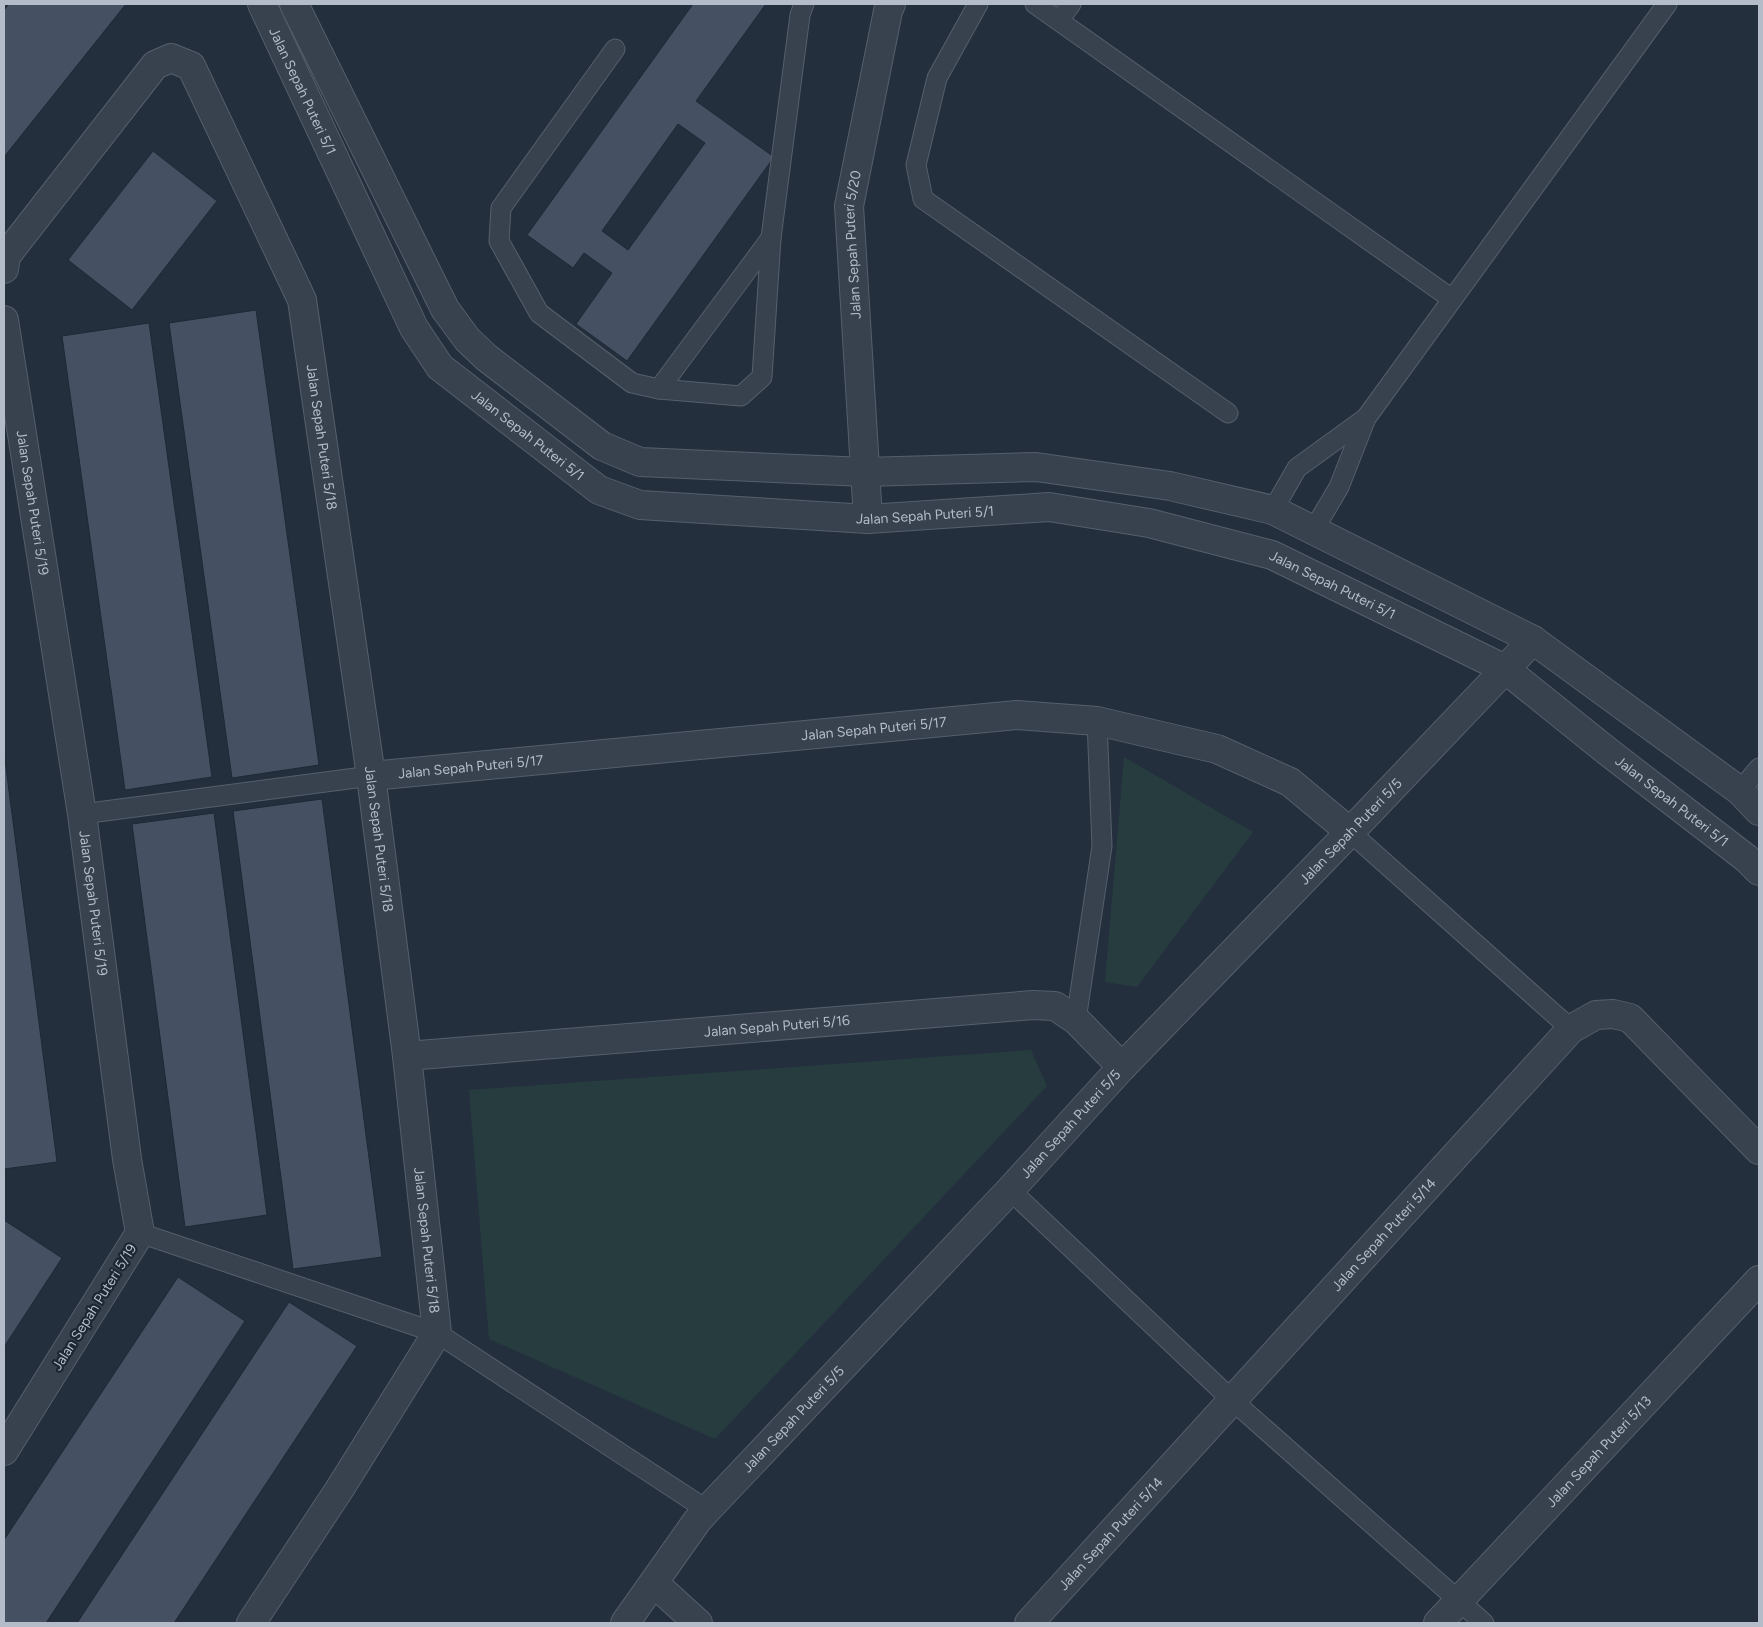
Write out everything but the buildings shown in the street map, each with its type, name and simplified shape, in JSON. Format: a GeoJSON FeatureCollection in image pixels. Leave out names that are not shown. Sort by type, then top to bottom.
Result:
{"type":"FeatureCollection","features":[{"type":"Feature","properties":{"kind":"street","name":"Jalan Sepah Puteri 5/1"},"geometry":{"type":"LineString","coordinates":[[262,4],[414,328],[440,367],[599,490],[640,505],[868,520],[1049,507],[1148,523],[1272,555],[1505,669],[1759,870]]}},
{"type":"Feature","properties":{"kind":"street"},"geometry":{"type":"LineString","coordinates":[[294,4],[445,309],[467,339],[487,358],[602,446],[640,462],[865,472],[1036,467],[1170,486],[1273,510],[1533,640],[1740,792],[1759,811]]}},
{"type":"Feature","properties":{"kind":"street","name":"Jalan Sepah Puteri 5/20"},"geometry":{"type":"LineString","coordinates":[[868,520],[849,206],[888,11],[891,4]]}},
{"type":"Feature","properties":{"kind":"street","name":"Jalan Sepah Puteri 5/18"},"geometry":{"type":"LineString","coordinates":[[4,269],[6,256],[155,65],[172,58],[192,66],[302,300],[371,776],[407,1056],[436,1333],[339,1490],[251,1623]]}},
{"type":"Feature","properties":{"kind":"street","name":"Jalan Sepah Puteri 5/19"},"geometry":{"type":"LineString","coordinates":[[4,320],[82,814],[127,1159],[140,1233],[4,1451]]}},
{"type":"Feature","properties":{"kind":"street","name":"Jalan Sepah Puteri 5/5"},"geometry":{"type":"LineString","coordinates":[[625,1623],[697,1521],[707,1510],[1010,1190],[1122,1067],[1533,640]]}},
{"type":"Feature","properties":{"kind":"street","name":"Jalan Sepah Puteri 5/17"},"geometry":{"type":"LineString","coordinates":[[371,776],[1017,716],[1097,721],[1218,748],[1290,782],[1350,832]]}},
{"type":"Feature","properties":{"kind":"street","name":"Jalan Sepah Puteri 5/16"},"geometry":{"type":"LineString","coordinates":[[407,1056],[1032,1005],[1055,1006],[1076,1020],[1122,1067]]}},
{"type":"Feature","properties":{"kind":"street","name":"Jalan Sepah Puteri 5/14"},"geometry":{"type":"LineString","coordinates":[[1029,1623],[1571,1029],[1596,1015],[1613,1014],[1630,1018],[1759,1150]]}},
{"type":"Feature","properties":{"kind":"street","name":"Jalan Sepah Puteri 5/13"},"geometry":{"type":"LineString","coordinates":[[1438,1623],[1759,1280]]}},
{"type":"Feature","properties":{"kind":"street"},"geometry":{"type":"LineString","coordinates":[[654,1583],[698,1623]]}},
{"type":"Feature","properties":{"kind":"lane"},"geometry":{"type":"LineString","coordinates":[[614,50],[501,208],[499,241],[539,313],[632,383],[659,389],[741,396],[762,378],[770,238],[800,15],[804,4]]}},
{"type":"Feature","properties":{"kind":"lane"},"geometry":{"type":"LineString","coordinates":[[978,4],[937,78],[916,164],[923,199],[1228,413]]}},
{"type":"Feature","properties":{"kind":"lane"},"geometry":{"type":"LineString","coordinates":[[1035,4],[1452,299]]}},
{"type":"Feature","properties":{"kind":"lane"},"geometry":{"type":"LineString","coordinates":[[1059,20],[1070,4]]}},
{"type":"Feature","properties":{"kind":"lane"},"geometry":{"type":"LineString","coordinates":[[1313,531],[1339,487],[1366,418],[1667,4]]}},
{"type":"Feature","properties":{"kind":"lane"},"geometry":{"type":"LineString","coordinates":[[659,389],[770,238]]}},
{"type":"Feature","properties":{"kind":"lane"},"geometry":{"type":"LineString","coordinates":[[1273,510],[1297,468],[1366,418]]}},
{"type":"Feature","properties":{"kind":"lane"},"geometry":{"type":"LineString","coordinates":[[1076,1020],[1102,846],[1097,721]]}},
{"type":"Feature","properties":{"kind":"lane"},"geometry":{"type":"LineString","coordinates":[[1740,792],[1759,768]]}},
{"type":"Feature","properties":{"kind":"lane"},"geometry":{"type":"LineString","coordinates":[[82,814],[371,776]]}},
{"type":"Feature","properties":{"kind":"lane"},"geometry":{"type":"LineString","coordinates":[[1350,832],[1571,1029]]}},
{"type":"Feature","properties":{"kind":"lane"},"geometry":{"type":"LineString","coordinates":[[1010,1190],[1232,1400],[1484,1623]]}},
{"type":"Feature","properties":{"kind":"lane"},"geometry":{"type":"LineString","coordinates":[[140,1233],[436,1333],[707,1510]]}},
{"type":"Feature","properties":{"kind":"green space"},"geometry":{"type":"Polygon","coordinates":[[[1124,757],[1253,832],[1137,987],[1105,982],[1124,757]]]}},
{"type":"Feature","properties":{"kind":"green space"},"geometry":{"type":"Polygon","coordinates":[[[1031,1050],[1047,1086],[715,1439],[489,1339],[469,1090],[1031,1050]]]}}]}
